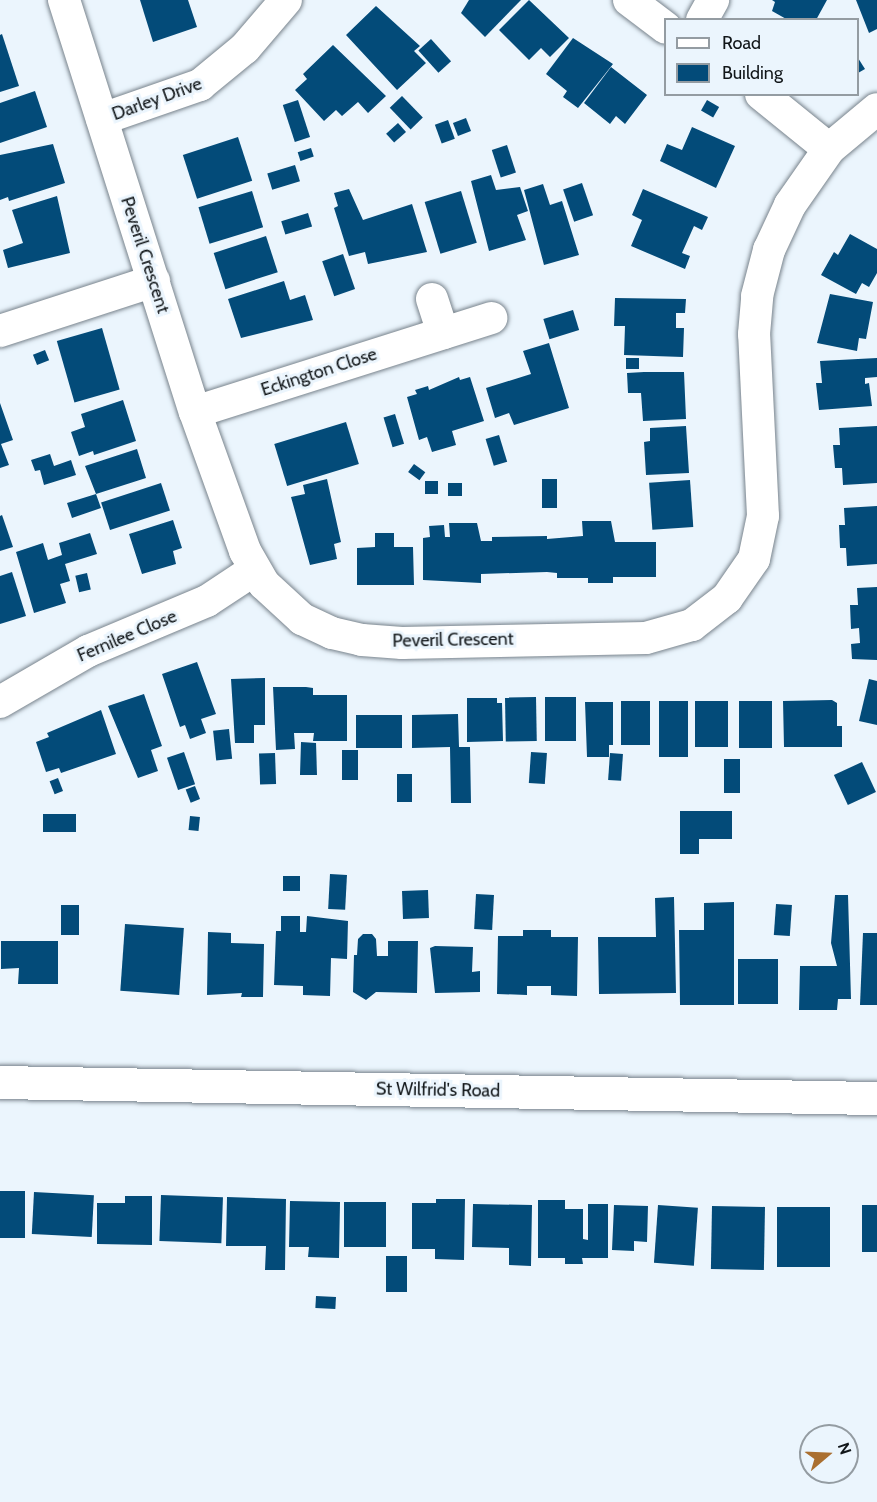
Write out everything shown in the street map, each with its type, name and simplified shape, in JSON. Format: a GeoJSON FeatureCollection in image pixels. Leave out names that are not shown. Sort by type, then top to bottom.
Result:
{"type":"FeatureCollection","features":[{"type":"Feature","properties":{"kind":"street","name":"Peveril Crescent"},"geometry":{"type":"LineString","coordinates":[[64,0],[195,412],[235,529],[254,570],[279,602],[302,619],[332,633],[363,640],[402,643],[646,638],[682,629],[709,614],[742,580],[754,559],[764,516],[754,334],[762,274],[790,205],[829,149],[877,110]]}},
{"type":"Feature","properties":{"kind":"street","name":"Darley Drive"},"geometry":{"type":"LineString","coordinates":[[102,119],[200,86],[245,48],[286,0]]}},
{"type":"Feature","properties":{"kind":"street"},"geometry":{"type":"LineString","coordinates":[[629,0],[664,26]]}},
{"type":"Feature","properties":{"kind":"street"},"geometry":{"type":"LineString","coordinates":[[703,18],[713,0]]}},
{"type":"Feature","properties":{"kind":"street"},"geometry":{"type":"LineString","coordinates":[[763,96],[829,149]]}},
{"type":"Feature","properties":{"kind":"street"},"geometry":{"type":"LineString","coordinates":[[0,331],[154,281]]}},
{"type":"Feature","properties":{"kind":"street"},"geometry":{"type":"LineString","coordinates":[[432,299],[443,333]]}},
{"type":"Feature","properties":{"kind":"street","name":"Eckington Close"},"geometry":{"type":"LineString","coordinates":[[195,412],[490,318]]}},
{"type":"Feature","properties":{"kind":"street","name":"Fernilee Close"},"geometry":{"type":"LineString","coordinates":[[0,702],[88,651],[207,601],[254,570]]}},
{"type":"Feature","properties":{"kind":"street","name":"St Wilfrid's Road"},"geometry":{"type":"LineString","coordinates":[[0,1082],[877,1098]]}},
{"type":"Feature","properties":{"kind":"building"},"geometry":{"type":"Polygon","coordinates":[[[140,0],[188,0],[197,27],[153,42],[140,0]]]}},
{"type":"Feature","properties":{"kind":"building"},"geometry":{"type":"Polygon","coordinates":[[[469,0],[521,0],[485,37],[461,13],[469,0]]]}},
{"type":"Feature","properties":{"kind":"building"},"geometry":{"type":"Polygon","coordinates":[[[529,0],[569,38],[550,57],[541,48],[529,60],[499,30],[529,0]]]}},
{"type":"Feature","properties":{"kind":"building"},"geometry":{"type":"Polygon","coordinates":[[[772,0],[827,0],[817,18],[784,18],[772,11],[775,2],[772,0]]]}},
{"type":"Feature","properties":{"kind":"building"},"geometry":{"type":"Polygon","coordinates":[[[856,0],[877,0],[877,29],[869,33],[856,0]]]}},
{"type":"Feature","properties":{"kind":"building"},"geometry":{"type":"Polygon","coordinates":[[[376,6],[420,46],[414,51],[426,63],[397,90],[346,35],[376,6]]]}},
{"type":"Feature","properties":{"kind":"building"},"geometry":{"type":"Polygon","coordinates":[[[2,34],[19,86],[0,92],[0,35],[2,34]]]}},
{"type":"Feature","properties":{"kind":"building"},"geometry":{"type":"Polygon","coordinates":[[[573,38],[613,64],[578,108],[563,97],[567,91],[546,74],[573,38]]]}},
{"type":"Feature","properties":{"kind":"building"},"geometry":{"type":"Polygon","coordinates":[[[431,39],[451,61],[438,73],[418,50],[431,39]]]}},
{"type":"Feature","properties":{"kind":"building"},"geometry":{"type":"Polygon","coordinates":[[[333,45],[386,96],[368,113],[358,102],[342,116],[336,110],[324,121],[295,90],[307,79],[303,74],[333,45]]]}},
{"type":"Feature","properties":{"kind":"building"},"geometry":{"type":"Polygon","coordinates":[[[859,60],[865,69],[859,72],[859,60]]]}},
{"type":"Feature","properties":{"kind":"building"},"geometry":{"type":"Polygon","coordinates":[[[611,67],[647,95],[625,124],[616,116],[610,124],[584,103],[611,67]]]}},
{"type":"Feature","properties":{"kind":"building"},"geometry":{"type":"Polygon","coordinates":[[[35,91],[47,127],[0,143],[0,103],[35,91]]]}},
{"type":"Feature","properties":{"kind":"building"},"geometry":{"type":"Polygon","coordinates":[[[402,96],[423,118],[411,129],[390,108],[402,96]]]}},
{"type":"Feature","properties":{"kind":"building"},"geometry":{"type":"Polygon","coordinates":[[[298,100],[310,137],[295,142],[283,105],[298,100]]]}},
{"type":"Feature","properties":{"kind":"building"},"geometry":{"type":"Polygon","coordinates":[[[707,100],[719,107],[713,117],[701,110],[707,100]]]}},
{"type":"Feature","properties":{"kind":"building"},"geometry":{"type":"Polygon","coordinates":[[[466,118],[471,131],[458,136],[453,123],[466,118]]]}},
{"type":"Feature","properties":{"kind":"building"},"geometry":{"type":"Polygon","coordinates":[[[448,120],[455,139],[442,144],[435,125],[448,120]]]}},
{"type":"Feature","properties":{"kind":"building"},"geometry":{"type":"Polygon","coordinates":[[[398,123],[406,132],[394,143],[386,134],[398,123]]]}},
{"type":"Feature","properties":{"kind":"building"},"geometry":{"type":"Polygon","coordinates":[[[692,127],[735,146],[716,188],[660,161],[667,144],[682,150],[692,127]]]}},
{"type":"Feature","properties":{"kind":"building"},"geometry":{"type":"Polygon","coordinates":[[[238,137],[252,181],[197,199],[183,155],[238,137]]]}},
{"type":"Feature","properties":{"kind":"building"},"geometry":{"type":"Polygon","coordinates":[[[53,144],[65,183],[9,201],[8,197],[0,200],[0,155],[53,144]]]}},
{"type":"Feature","properties":{"kind":"building"},"geometry":{"type":"Polygon","coordinates":[[[507,145],[516,173],[501,178],[492,150],[507,145]]]}},
{"type":"Feature","properties":{"kind":"building"},"geometry":{"type":"Polygon","coordinates":[[[311,148],[314,157],[300,161],[298,152],[311,148]]]}},
{"type":"Feature","properties":{"kind":"building"},"geometry":{"type":"Polygon","coordinates":[[[295,165],[300,181],[272,190],[267,173],[295,165]]]}},
{"type":"Feature","properties":{"kind":"building"},"geometry":{"type":"Polygon","coordinates":[[[491,175],[496,190],[520,187],[528,211],[517,215],[526,240],[489,251],[471,181],[491,175]]]}},
{"type":"Feature","properties":{"kind":"building"},"geometry":{"type":"Polygon","coordinates":[[[582,183],[593,215],[574,222],[563,190],[582,183]]]}},
{"type":"Feature","properties":{"kind":"building"},"geometry":{"type":"Polygon","coordinates":[[[543,184],[550,205],[562,201],[579,255],[544,265],[524,190],[543,184]]]}},
{"type":"Feature","properties":{"kind":"building"},"geometry":{"type":"Polygon","coordinates":[[[349,189],[363,220],[412,204],[427,252],[368,264],[365,252],[349,256],[334,208],[338,206],[334,193],[349,189]]]}},
{"type":"Feature","properties":{"kind":"building"},"geometry":{"type":"Polygon","coordinates":[[[643,189],[708,217],[702,230],[694,226],[682,253],[690,256],[685,269],[631,246],[642,220],[632,215],[643,189]]]}},
{"type":"Feature","properties":{"kind":"building"},"geometry":{"type":"Polygon","coordinates":[[[252,191],[263,227],[210,244],[198,207],[252,191]]]}},
{"type":"Feature","properties":{"kind":"building"},"geometry":{"type":"Polygon","coordinates":[[[461,191],[477,243],[440,254],[425,202],[461,191]]]}},
{"type":"Feature","properties":{"kind":"building"},"geometry":{"type":"Polygon","coordinates":[[[57,196],[70,253],[8,268],[3,250],[23,243],[12,210],[57,196]]]}},
{"type":"Feature","properties":{"kind":"building"},"geometry":{"type":"Polygon","coordinates":[[[308,213],[312,226],[285,235],[281,221],[308,213]]]}},
{"type":"Feature","properties":{"kind":"building"},"geometry":{"type":"Polygon","coordinates":[[[850,234],[877,249],[877,273],[869,287],[862,283],[856,294],[821,275],[834,252],[838,255],[850,234]]]}},
{"type":"Feature","properties":{"kind":"building"},"geometry":{"type":"Polygon","coordinates":[[[266,236],[278,272],[225,289],[214,253],[266,236]]]}},
{"type":"Feature","properties":{"kind":"building"},"geometry":{"type":"Polygon","coordinates":[[[343,254],[355,289],[334,296],[322,261],[343,254]]]}},
{"type":"Feature","properties":{"kind":"building"},"geometry":{"type":"Polygon","coordinates":[[[284,281],[290,300],[305,295],[313,320],[241,338],[228,299],[284,281]]]}},
{"type":"Feature","properties":{"kind":"building"},"geometry":{"type":"Polygon","coordinates":[[[830,294],[873,302],[866,339],[859,338],[857,351],[817,343],[830,294]]]}},
{"type":"Feature","properties":{"kind":"building"},"geometry":{"type":"Polygon","coordinates":[[[615,298],[686,299],[685,313],[676,313],[676,328],[684,328],[683,357],[624,355],[625,326],[614,326],[615,298]]]}},
{"type":"Feature","properties":{"kind":"building"},"geometry":{"type":"Polygon","coordinates":[[[573,310],[579,330],[549,339],[543,319],[573,310]]]}},
{"type":"Feature","properties":{"kind":"building"},"geometry":{"type":"Polygon","coordinates":[[[102,328],[120,390],[74,402],[57,341],[102,328]]]}},
{"type":"Feature","properties":{"kind":"building"},"geometry":{"type":"Polygon","coordinates":[[[549,343],[569,408],[514,425],[509,413],[495,418],[486,388],[531,374],[523,351],[549,343]]]}},
{"type":"Feature","properties":{"kind":"building"},"geometry":{"type":"Polygon","coordinates":[[[45,350],[49,360],[37,365],[33,355],[45,350]]]}},
{"type":"Feature","properties":{"kind":"building"},"geometry":{"type":"Polygon","coordinates":[[[626,358],[639,358],[639,369],[626,369],[626,358]]]}},
{"type":"Feature","properties":{"kind":"building"},"geometry":{"type":"Polygon","coordinates":[[[877,358],[877,377],[865,378],[865,384],[869,383],[872,406],[819,410],[816,383],[822,383],[820,361],[877,358]]]}},
{"type":"Feature","properties":{"kind":"building"},"geometry":{"type":"Polygon","coordinates":[[[684,372],[686,419],[643,421],[641,393],[628,393],[627,373],[684,372]]]}},
{"type":"Feature","properties":{"kind":"building"},"geometry":{"type":"Polygon","coordinates":[[[459,377],[460,380],[470,377],[484,421],[452,431],[456,445],[432,452],[427,437],[419,440],[407,397],[417,394],[415,390],[428,386],[429,390],[459,377]]]}},
{"type":"Feature","properties":{"kind":"building"},"geometry":{"type":"Polygon","coordinates":[[[123,400],[136,441],[94,455],[93,451],[79,456],[71,432],[85,427],[81,414],[123,400]]]}},
{"type":"Feature","properties":{"kind":"building"},"geometry":{"type":"Polygon","coordinates":[[[0,403],[13,440],[1,444],[9,465],[0,468],[0,403]]]}},
{"type":"Feature","properties":{"kind":"building"},"geometry":{"type":"Polygon","coordinates":[[[395,414],[404,444],[393,447],[384,418],[395,414]]]}},
{"type":"Feature","properties":{"kind":"building"},"geometry":{"type":"Polygon","coordinates":[[[346,422],[359,464],[287,486],[274,444],[346,422]]]}},
{"type":"Feature","properties":{"kind":"building"},"geometry":{"type":"Polygon","coordinates":[[[686,426],[689,473],[646,475],[644,442],[650,441],[650,428],[686,426]]]}},
{"type":"Feature","properties":{"kind":"building"},"geometry":{"type":"Polygon","coordinates":[[[877,426],[877,483],[843,485],[842,468],[835,468],[833,445],[840,445],[839,428],[877,426]]]}},
{"type":"Feature","properties":{"kind":"building"},"geometry":{"type":"Polygon","coordinates":[[[499,435],[507,462],[494,466],[486,439],[499,435]]]}},
{"type":"Feature","properties":{"kind":"building"},"geometry":{"type":"Polygon","coordinates":[[[137,449],[146,478],[96,494],[85,466],[137,449]]]}},
{"type":"Feature","properties":{"kind":"building"},"geometry":{"type":"Polygon","coordinates":[[[50,454],[54,466],[71,460],[76,475],[44,485],[40,470],[35,471],[31,460],[50,454]]]}},
{"type":"Feature","properties":{"kind":"building"},"geometry":{"type":"Polygon","coordinates":[[[414,464],[425,472],[419,480],[408,472],[414,464]]]}},
{"type":"Feature","properties":{"kind":"building"},"geometry":{"type":"Polygon","coordinates":[[[327,479],[341,542],[334,544],[337,559],[310,565],[291,497],[305,494],[303,485],[327,479]]]}},
{"type":"Feature","properties":{"kind":"building"},"geometry":{"type":"Polygon","coordinates":[[[542,479],[557,479],[557,508],[542,508],[542,479]]]}},
{"type":"Feature","properties":{"kind":"building"},"geometry":{"type":"Polygon","coordinates":[[[690,480],[693,527],[652,530],[649,483],[690,480]]]}},
{"type":"Feature","properties":{"kind":"building"},"geometry":{"type":"Polygon","coordinates":[[[425,481],[438,481],[438,494],[425,494],[425,481]]]}},
{"type":"Feature","properties":{"kind":"building"},"geometry":{"type":"Polygon","coordinates":[[[161,483],[170,511],[110,530],[101,502],[161,483]]]}},
{"type":"Feature","properties":{"kind":"building"},"geometry":{"type":"Polygon","coordinates":[[[448,483],[462,483],[462,496],[448,496],[448,483]]]}},
{"type":"Feature","properties":{"kind":"building"},"geometry":{"type":"Polygon","coordinates":[[[96,494],[101,508],[72,518],[67,503],[96,494]]]}},
{"type":"Feature","properties":{"kind":"building"},"geometry":{"type":"Polygon","coordinates":[[[877,506],[877,564],[847,566],[846,548],[840,548],[839,525],[845,525],[844,508],[877,506]]]}},
{"type":"Feature","properties":{"kind":"building"},"geometry":{"type":"Polygon","coordinates":[[[2,515],[13,547],[0,551],[0,516],[2,515]]]}},
{"type":"Feature","properties":{"kind":"building"},"geometry":{"type":"Polygon","coordinates":[[[173,520],[182,548],[173,551],[176,564],[142,574],[129,534],[173,520]]]}},
{"type":"Feature","properties":{"kind":"building"},"geometry":{"type":"Polygon","coordinates":[[[582,521],[611,521],[615,542],[656,542],[656,577],[613,577],[613,583],[588,583],[588,578],[557,578],[557,573],[547,572],[481,574],[481,583],[423,580],[423,538],[430,537],[429,526],[444,525],[445,537],[450,537],[449,523],[477,523],[481,541],[492,541],[492,537],[547,536],[547,539],[583,536],[582,521]]]}},
{"type":"Feature","properties":{"kind":"building"},"geometry":{"type":"Polygon","coordinates":[[[90,533],[97,554],[65,564],[70,581],[60,584],[66,603],[34,613],[16,552],[43,543],[48,560],[62,555],[59,543],[90,533]]]}},
{"type":"Feature","properties":{"kind":"building"},"geometry":{"type":"Polygon","coordinates":[[[375,533],[394,533],[394,547],[413,547],[414,585],[357,585],[357,548],[375,547],[375,533]]]}},
{"type":"Feature","properties":{"kind":"building"},"geometry":{"type":"Polygon","coordinates":[[[12,572],[26,616],[0,624],[0,576],[12,572]]]}},
{"type":"Feature","properties":{"kind":"building"},"geometry":{"type":"Polygon","coordinates":[[[87,573],[91,590],[79,592],[75,576],[87,573]]]}},
{"type":"Feature","properties":{"kind":"building"},"geometry":{"type":"Polygon","coordinates":[[[877,587],[877,660],[852,659],[851,644],[860,643],[859,628],[851,629],[850,605],[858,605],[857,588],[877,587]]]}},
{"type":"Feature","properties":{"kind":"building"},"geometry":{"type":"Polygon","coordinates":[[[197,662],[216,714],[201,719],[206,733],[190,739],[185,725],[180,727],[162,674],[197,662]]]}},
{"type":"Feature","properties":{"kind":"building"},"geometry":{"type":"Polygon","coordinates":[[[265,678],[265,725],[254,725],[254,743],[235,743],[231,679],[265,678]]]}},
{"type":"Feature","properties":{"kind":"building"},"geometry":{"type":"Polygon","coordinates":[[[869,679],[877,681],[877,725],[859,721],[869,679]]]}},
{"type":"Feature","properties":{"kind":"building"},"geometry":{"type":"Polygon","coordinates":[[[273,687],[313,688],[313,695],[347,695],[347,741],[313,741],[314,733],[294,733],[295,749],[276,750],[273,687]]]}},
{"type":"Feature","properties":{"kind":"building"},"geometry":{"type":"Polygon","coordinates":[[[144,694],[162,746],[151,750],[158,771],[138,778],[108,706],[144,694]]]}},
{"type":"Feature","properties":{"kind":"building"},"geometry":{"type":"Polygon","coordinates":[[[536,697],[537,741],[506,742],[505,698],[536,697]]]}},
{"type":"Feature","properties":{"kind":"building"},"geometry":{"type":"Polygon","coordinates":[[[545,697],[576,697],[576,741],[545,741],[545,697]]]}},
{"type":"Feature","properties":{"kind":"building"},"geometry":{"type":"Polygon","coordinates":[[[467,698],[497,698],[497,703],[502,703],[503,741],[467,742],[467,698]]]}},
{"type":"Feature","properties":{"kind":"building"},"geometry":{"type":"Polygon","coordinates":[[[832,700],[837,703],[837,726],[842,726],[842,747],[784,747],[783,701],[832,700]]]}},
{"type":"Feature","properties":{"kind":"building"},"geometry":{"type":"Polygon","coordinates":[[[621,701],[650,701],[650,745],[621,745],[621,701]]]}},
{"type":"Feature","properties":{"kind":"building"},"geometry":{"type":"Polygon","coordinates":[[[659,701],[688,701],[688,757],[659,757],[659,701]]]}},
{"type":"Feature","properties":{"kind":"building"},"geometry":{"type":"Polygon","coordinates":[[[695,701],[728,701],[728,747],[695,747],[695,701]]]}},
{"type":"Feature","properties":{"kind":"building"},"geometry":{"type":"Polygon","coordinates":[[[739,701],[772,701],[772,748],[739,748],[739,701]]]}},
{"type":"Feature","properties":{"kind":"building"},"geometry":{"type":"Polygon","coordinates":[[[585,702],[613,702],[613,745],[609,745],[609,757],[587,757],[585,702]]]}},
{"type":"Feature","properties":{"kind":"building"},"geometry":{"type":"Polygon","coordinates":[[[101,710],[116,754],[61,773],[59,768],[46,772],[36,742],[49,737],[47,733],[101,710]]]}},
{"type":"Feature","properties":{"kind":"building"},"geometry":{"type":"Polygon","coordinates":[[[458,714],[459,747],[470,747],[471,803],[451,803],[450,747],[412,748],[412,715],[458,714]]]}},
{"type":"Feature","properties":{"kind":"building"},"geometry":{"type":"Polygon","coordinates":[[[356,715],[402,715],[402,748],[356,748],[356,715]]]}},
{"type":"Feature","properties":{"kind":"building"},"geometry":{"type":"Polygon","coordinates":[[[229,729],[232,759],[216,761],[213,731],[229,729]]]}},
{"type":"Feature","properties":{"kind":"building"},"geometry":{"type":"Polygon","coordinates":[[[301,742],[316,743],[317,775],[300,775],[301,742]]]}},
{"type":"Feature","properties":{"kind":"building"},"geometry":{"type":"Polygon","coordinates":[[[342,750],[358,750],[358,780],[342,780],[342,750]]]}},
{"type":"Feature","properties":{"kind":"building"},"geometry":{"type":"Polygon","coordinates":[[[184,752],[195,784],[178,790],[167,758],[184,752]]]}},
{"type":"Feature","properties":{"kind":"building"},"geometry":{"type":"Polygon","coordinates":[[[531,752],[547,753],[545,784],[529,783],[531,752]]]}},
{"type":"Feature","properties":{"kind":"building"},"geometry":{"type":"Polygon","coordinates":[[[275,753],[276,784],[260,785],[259,754],[275,753]]]}},
{"type":"Feature","properties":{"kind":"building"},"geometry":{"type":"Polygon","coordinates":[[[610,753],[623,754],[621,781],[608,780],[610,753]]]}},
{"type":"Feature","properties":{"kind":"building"},"geometry":{"type":"Polygon","coordinates":[[[724,759],[740,759],[740,793],[724,793],[724,759]]]}},
{"type":"Feature","properties":{"kind":"building"},"geometry":{"type":"Polygon","coordinates":[[[862,762],[876,792],[848,805],[834,775],[862,762]]]}},
{"type":"Feature","properties":{"kind":"building"},"geometry":{"type":"Polygon","coordinates":[[[397,774],[412,774],[412,802],[397,802],[397,774]]]}},
{"type":"Feature","properties":{"kind":"building"},"geometry":{"type":"Polygon","coordinates":[[[58,778],[63,791],[55,794],[50,781],[58,778]]]}},
{"type":"Feature","properties":{"kind":"building"},"geometry":{"type":"Polygon","coordinates":[[[195,786],[200,799],[191,803],[186,790],[195,786]]]}},
{"type":"Feature","properties":{"kind":"building"},"geometry":{"type":"Polygon","coordinates":[[[680,811],[732,811],[732,839],[699,839],[699,854],[680,854],[680,811]]]}},
{"type":"Feature","properties":{"kind":"building"},"geometry":{"type":"Polygon","coordinates":[[[43,814],[76,814],[76,832],[43,832],[43,814]]]}},
{"type":"Feature","properties":{"kind":"building"},"geometry":{"type":"Polygon","coordinates":[[[190,816],[200,817],[198,831],[189,830],[190,816]]]}},
{"type":"Feature","properties":{"kind":"building"},"geometry":{"type":"Polygon","coordinates":[[[330,874],[347,875],[345,910],[328,909],[330,874]]]}},
{"type":"Feature","properties":{"kind":"building"},"geometry":{"type":"Polygon","coordinates":[[[283,876],[300,876],[300,891],[283,891],[283,876]]]}},
{"type":"Feature","properties":{"kind":"building"},"geometry":{"type":"Polygon","coordinates":[[[428,890],[429,918],[403,919],[402,891],[428,890]]]}},
{"type":"Feature","properties":{"kind":"building"},"geometry":{"type":"Polygon","coordinates":[[[476,894],[494,895],[492,930],[474,929],[476,894]]]}},
{"type":"Feature","properties":{"kind":"building"},"geometry":{"type":"Polygon","coordinates":[[[835,895],[848,895],[851,999],[838,999],[837,1010],[799,1010],[800,966],[837,966],[831,943],[835,895]]]}},
{"type":"Feature","properties":{"kind":"building"},"geometry":{"type":"Polygon","coordinates":[[[674,897],[676,993],[599,994],[598,937],[656,937],[655,898],[674,897]]]}},
{"type":"Feature","properties":{"kind":"building"},"geometry":{"type":"Polygon","coordinates":[[[734,902],[734,1005],[680,1005],[679,930],[704,930],[704,903],[734,902]]]}},
{"type":"Feature","properties":{"kind":"building"},"geometry":{"type":"Polygon","coordinates":[[[776,904],[792,905],[790,936],[774,935],[776,904]]]}},
{"type":"Feature","properties":{"kind":"building"},"geometry":{"type":"Polygon","coordinates":[[[61,905],[79,905],[79,935],[61,935],[61,905]]]}},
{"type":"Feature","properties":{"kind":"building"},"geometry":{"type":"Polygon","coordinates":[[[281,916],[300,916],[300,932],[306,932],[307,916],[348,921],[347,959],[331,958],[330,996],[303,995],[303,986],[274,985],[276,931],[281,931],[281,916]]]}},
{"type":"Feature","properties":{"kind":"building"},"geometry":{"type":"Polygon","coordinates":[[[125,924],[184,928],[179,995],[120,991],[125,924]]]}},
{"type":"Feature","properties":{"kind":"building"},"geometry":{"type":"Polygon","coordinates":[[[523,930],[551,930],[551,937],[578,937],[577,996],[551,995],[551,986],[527,986],[527,995],[497,994],[498,936],[523,936],[523,930]]]}},
{"type":"Feature","properties":{"kind":"building"},"geometry":{"type":"Polygon","coordinates":[[[208,932],[231,933],[231,943],[264,944],[263,997],[241,997],[242,993],[207,995],[208,932]]]}},
{"type":"Feature","properties":{"kind":"building"},"geometry":{"type":"Polygon","coordinates":[[[863,933],[877,933],[877,1005],[860,1005],[863,933]]]}},
{"type":"Feature","properties":{"kind":"building"},"geometry":{"type":"Polygon","coordinates":[[[363,934],[372,934],[376,939],[377,956],[388,956],[388,941],[418,941],[417,993],[376,992],[366,1000],[353,992],[354,955],[357,955],[358,939],[363,934]]]}},
{"type":"Feature","properties":{"kind":"building"},"geometry":{"type":"Polygon","coordinates":[[[1,941],[58,941],[58,984],[18,984],[19,968],[1,969],[1,941]]]}},
{"type":"Feature","properties":{"kind":"building"},"geometry":{"type":"Polygon","coordinates":[[[435,946],[473,947],[472,972],[480,971],[480,992],[435,993],[430,948],[435,946]]]}},
{"type":"Feature","properties":{"kind":"building"},"geometry":{"type":"Polygon","coordinates":[[[738,959],[778,959],[778,1004],[738,1004],[738,959]]]}},
{"type":"Feature","properties":{"kind":"building"},"geometry":{"type":"Polygon","coordinates":[[[0,1191],[25,1191],[25,1238],[0,1238],[0,1191]]]}},
{"type":"Feature","properties":{"kind":"building"},"geometry":{"type":"Polygon","coordinates":[[[34,1192],[94,1195],[92,1237],[32,1234],[34,1192]]]}},
{"type":"Feature","properties":{"kind":"building"},"geometry":{"type":"Polygon","coordinates":[[[161,1195],[223,1197],[221,1243],[159,1241],[161,1195]]]}},
{"type":"Feature","properties":{"kind":"building"},"geometry":{"type":"Polygon","coordinates":[[[125,1196],[152,1196],[152,1245],[97,1244],[97,1203],[125,1203],[125,1196]]]}},
{"type":"Feature","properties":{"kind":"building"},"geometry":{"type":"Polygon","coordinates":[[[227,1197],[286,1199],[285,1270],[265,1270],[266,1246],[226,1246],[227,1197]]]}},
{"type":"Feature","properties":{"kind":"building"},"geometry":{"type":"Polygon","coordinates":[[[436,1199],[465,1199],[464,1260],[435,1259],[435,1249],[412,1249],[412,1203],[436,1203],[436,1199]]]}},
{"type":"Feature","properties":{"kind":"building"},"geometry":{"type":"Polygon","coordinates":[[[538,1200],[565,1200],[565,1209],[583,1209],[583,1239],[588,1240],[588,1204],[608,1204],[608,1258],[582,1258],[583,1264],[565,1264],[565,1258],[538,1258],[538,1200]]]}},
{"type":"Feature","properties":{"kind":"building"},"geometry":{"type":"Polygon","coordinates":[[[290,1201],[340,1202],[339,1258],[308,1257],[309,1247],[289,1247],[290,1201]]]}},
{"type":"Feature","properties":{"kind":"building"},"geometry":{"type":"Polygon","coordinates":[[[344,1202],[386,1202],[386,1247],[344,1247],[344,1202]]]}},
{"type":"Feature","properties":{"kind":"building"},"geometry":{"type":"Polygon","coordinates":[[[473,1204],[532,1205],[531,1266],[509,1265],[509,1248],[472,1247],[473,1204]]]}},
{"type":"Feature","properties":{"kind":"building"},"geometry":{"type":"Polygon","coordinates":[[[614,1205],[648,1206],[647,1242],[634,1241],[634,1251],[612,1250],[614,1205]]]}},
{"type":"Feature","properties":{"kind":"building"},"geometry":{"type":"Polygon","coordinates":[[[658,1205],[698,1208],[694,1266],[654,1263],[658,1205]]]}},
{"type":"Feature","properties":{"kind":"building"},"geometry":{"type":"Polygon","coordinates":[[[862,1205],[877,1205],[877,1252],[862,1252],[862,1205]]]}},
{"type":"Feature","properties":{"kind":"building"},"geometry":{"type":"Polygon","coordinates":[[[712,1206],[765,1207],[764,1270],[711,1269],[712,1206]]]}},
{"type":"Feature","properties":{"kind":"building"},"geometry":{"type":"Polygon","coordinates":[[[777,1207],[830,1207],[830,1267],[777,1267],[777,1207]]]}},
{"type":"Feature","properties":{"kind":"building"},"geometry":{"type":"Polygon","coordinates":[[[386,1256],[407,1256],[407,1292],[386,1292],[386,1256]]]}},
{"type":"Feature","properties":{"kind":"building"},"geometry":{"type":"Polygon","coordinates":[[[316,1296],[336,1297],[335,1309],[315,1308],[316,1296]]]}}]}
